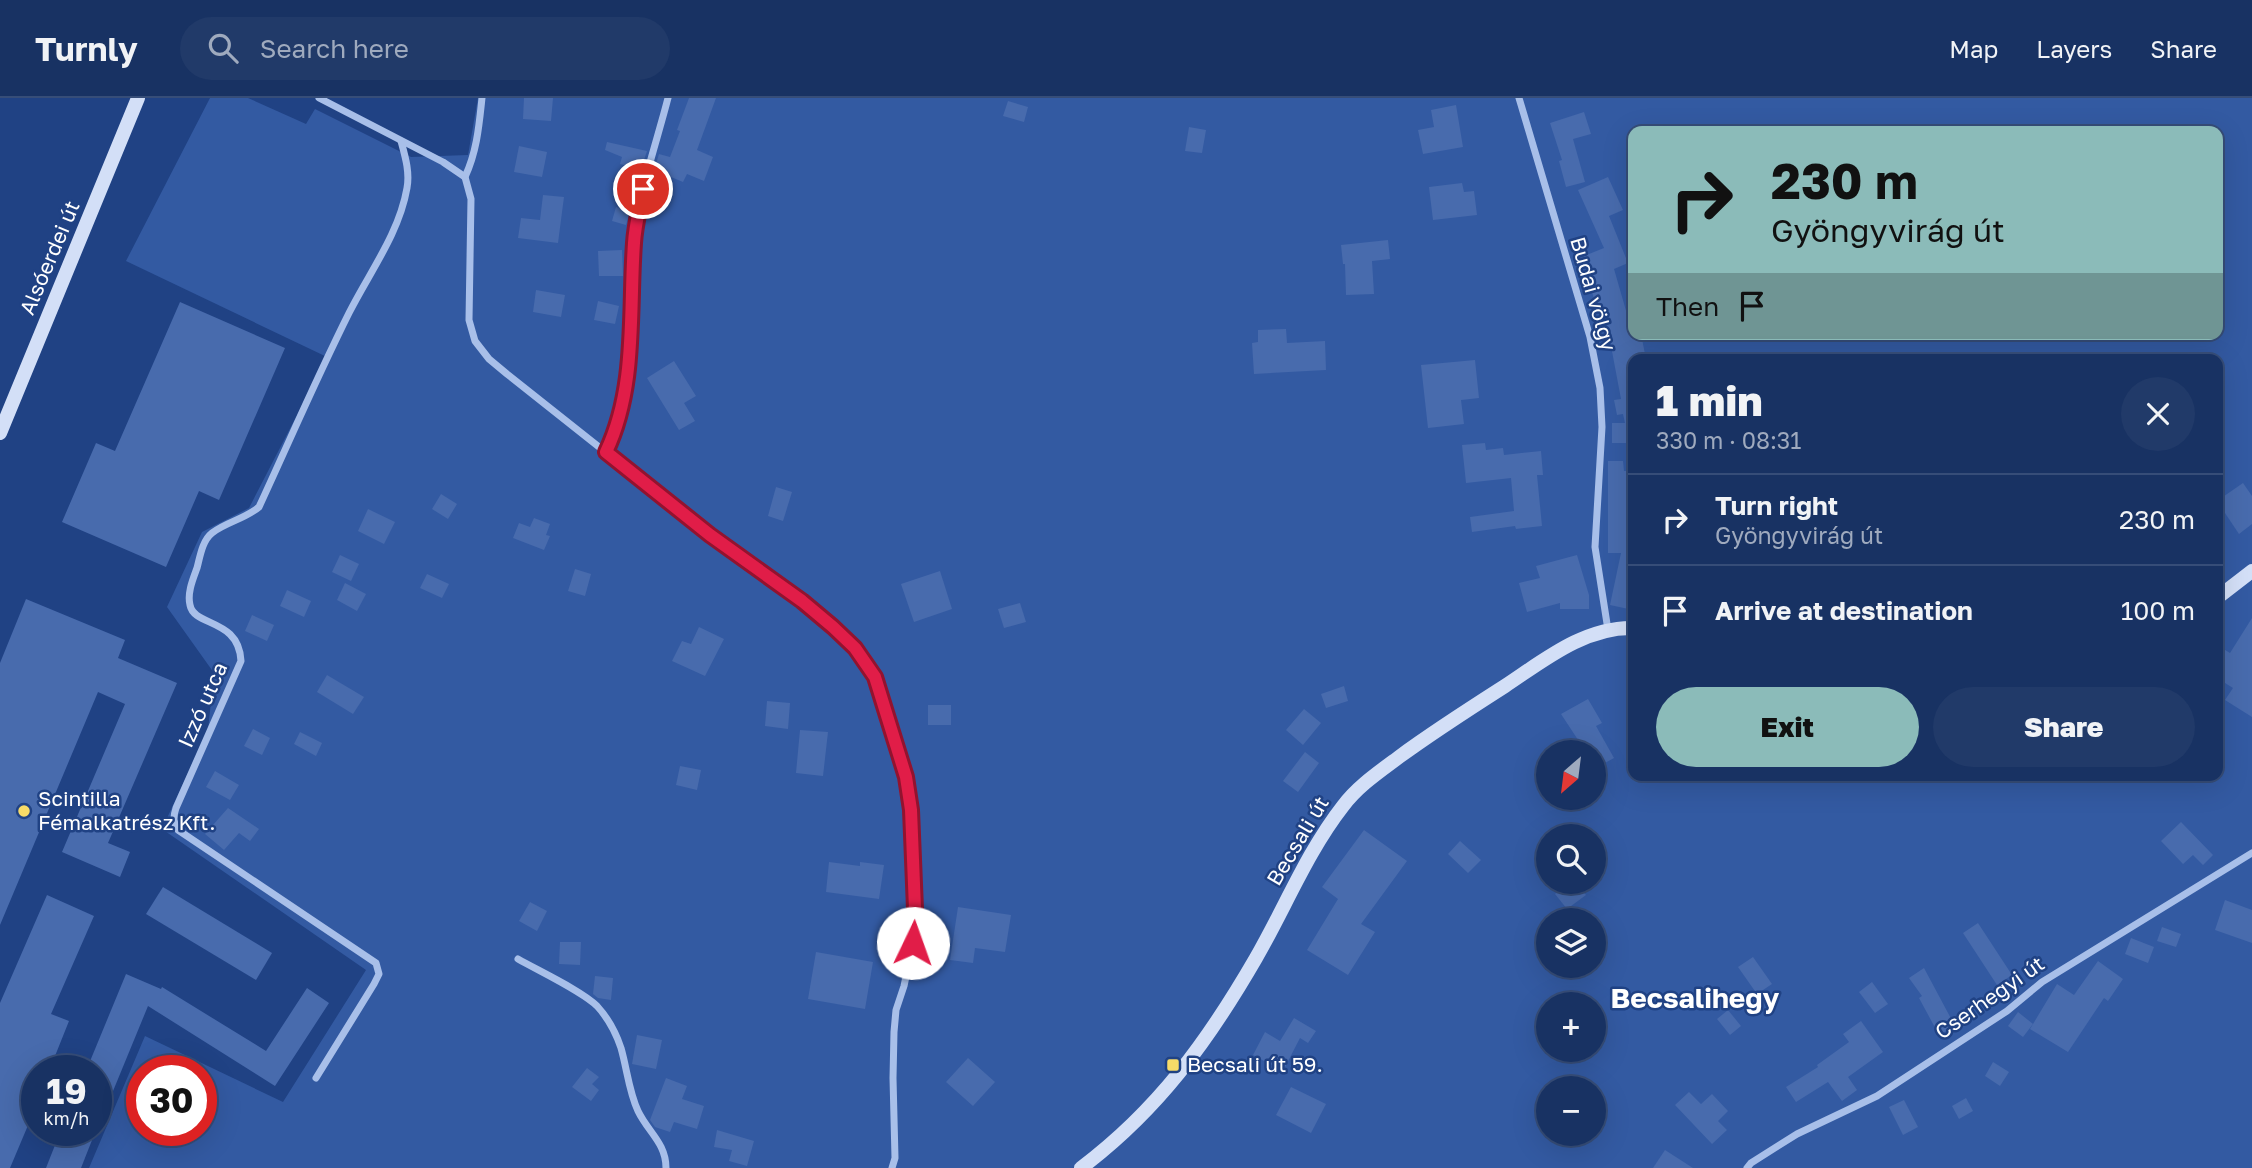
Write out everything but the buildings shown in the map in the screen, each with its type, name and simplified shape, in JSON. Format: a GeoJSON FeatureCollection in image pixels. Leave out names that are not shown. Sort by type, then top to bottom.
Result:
{"type":"FeatureCollection","features":[{"type":"Feature","properties":{"kind":"main road","name":"Alsóerdei út"},"geometry":{"type":"LineString","coordinates":[[0,433],[138,98]]}},
{"type":"Feature","properties":{"kind":"main road"},"geometry":{"type":"LineString","coordinates":[[2223,593],[2252,571]]}},
{"type":"Feature","properties":{"kind":"main road","name":"Becsali út"},"geometry":{"type":"LineString","coordinates":[[1081,1168],[1143,1115],[1189,1062],[1256,957],[1311,856],[1344,804],[1368,779],[1419,742],[1573,643],[1608,630],[1628,628]]}},
{"type":"Feature","properties":{"kind":"street"},"geometry":{"type":"LineString","coordinates":[[319,98],[443,162],[465,177]]}},
{"type":"Feature","properties":{"kind":"street"},"geometry":{"type":"LineString","coordinates":[[482,98],[478,139],[465,177],[471,199],[469,320],[475,341],[489,359],[710,535],[802,601],[833,627],[855,648],[875,677],[906,777],[911,810],[915,909],[913,943],[896,1010],[894,1032],[892,1168]]}},
{"type":"Feature","properties":{"kind":"street"},"geometry":{"type":"LineString","coordinates":[[606,452],[620,417],[626,390],[634,239],[643,189],[668,98]]}},
{"type":"Feature","properties":{"kind":"street","name":"Budai völgy"},"geometry":{"type":"LineString","coordinates":[[1519,98],[1590,337],[1600,388],[1602,427],[1595,547],[1608,630]]}},
{"type":"Feature","properties":{"kind":"street","name":"Izzó utca"},"geometry":{"type":"LineString","coordinates":[[316,1078],[379,974],[376,963],[178,830],[175,825],[176,808],[241,661],[238,642],[231,634],[193,612],[190,589],[205,541],[212,533],[259,507],[349,311],[379,259],[398,216],[407,187],[407,163],[401,141]]}},
{"type":"Feature","properties":{"kind":"street","name":"Cserhegyi út"},"geometry":{"type":"LineString","coordinates":[[1747,1168],[1797,1134],[1877,1096],[2007,1011],[2042,982],[2252,853]]}},
{"type":"Feature","properties":{"kind":"street"},"geometry":{"type":"LineString","coordinates":[[518,960],[597,1005],[613,1027],[638,1112],[661,1144],[666,1157],[666,1168]]}},
{"type":"Feature","properties":{"kind":"shaded area"},"geometry":{"type":"Polygon","coordinates":[[[210,98],[248,98],[306,124],[315,109],[411,157],[468,155],[478,98],[2252,98],[2252,1168],[89,1168],[98,1146],[112,1146],[112,1114],[126,1081],[126,1146],[217,1146],[217,1070],[283,1102],[366,970],[162,829],[208,730],[214,673],[167,607],[202,532],[249,508],[327,357],[126,261],[210,98]]]}},
{"type":"Feature","properties":{"kind":"shaded area"},"geometry":{"type":"Polygon","coordinates":[[[145,1036],[185,1055],[137,1055],[145,1036]]]}},
{"type":"Feature","properties":{"kind":"place","name":"Scintilla Fémalkatrész Kft."},"geometry":{"type":"Point","coordinates":[24,811]}},
{"type":"Feature","properties":{"kind":"place","name":"Becsali út 59."},"geometry":{"type":"Point","coordinates":[1173,1065]}},
{"type":"Feature","properties":{"kind":"district","name":"Becsalihegy"},"geometry":{"type":"Point","coordinates":[1695,998]}},
{"type":"Feature","properties":{"kind":"route"},"geometry":{"type":"LineString","coordinates":[[643,189],[634,239],[626,390],[620,417],[606,452],[710,535],[802,601],[855,648],[875,677],[906,777],[911,810],[915,909],[913,943]]}}]}
